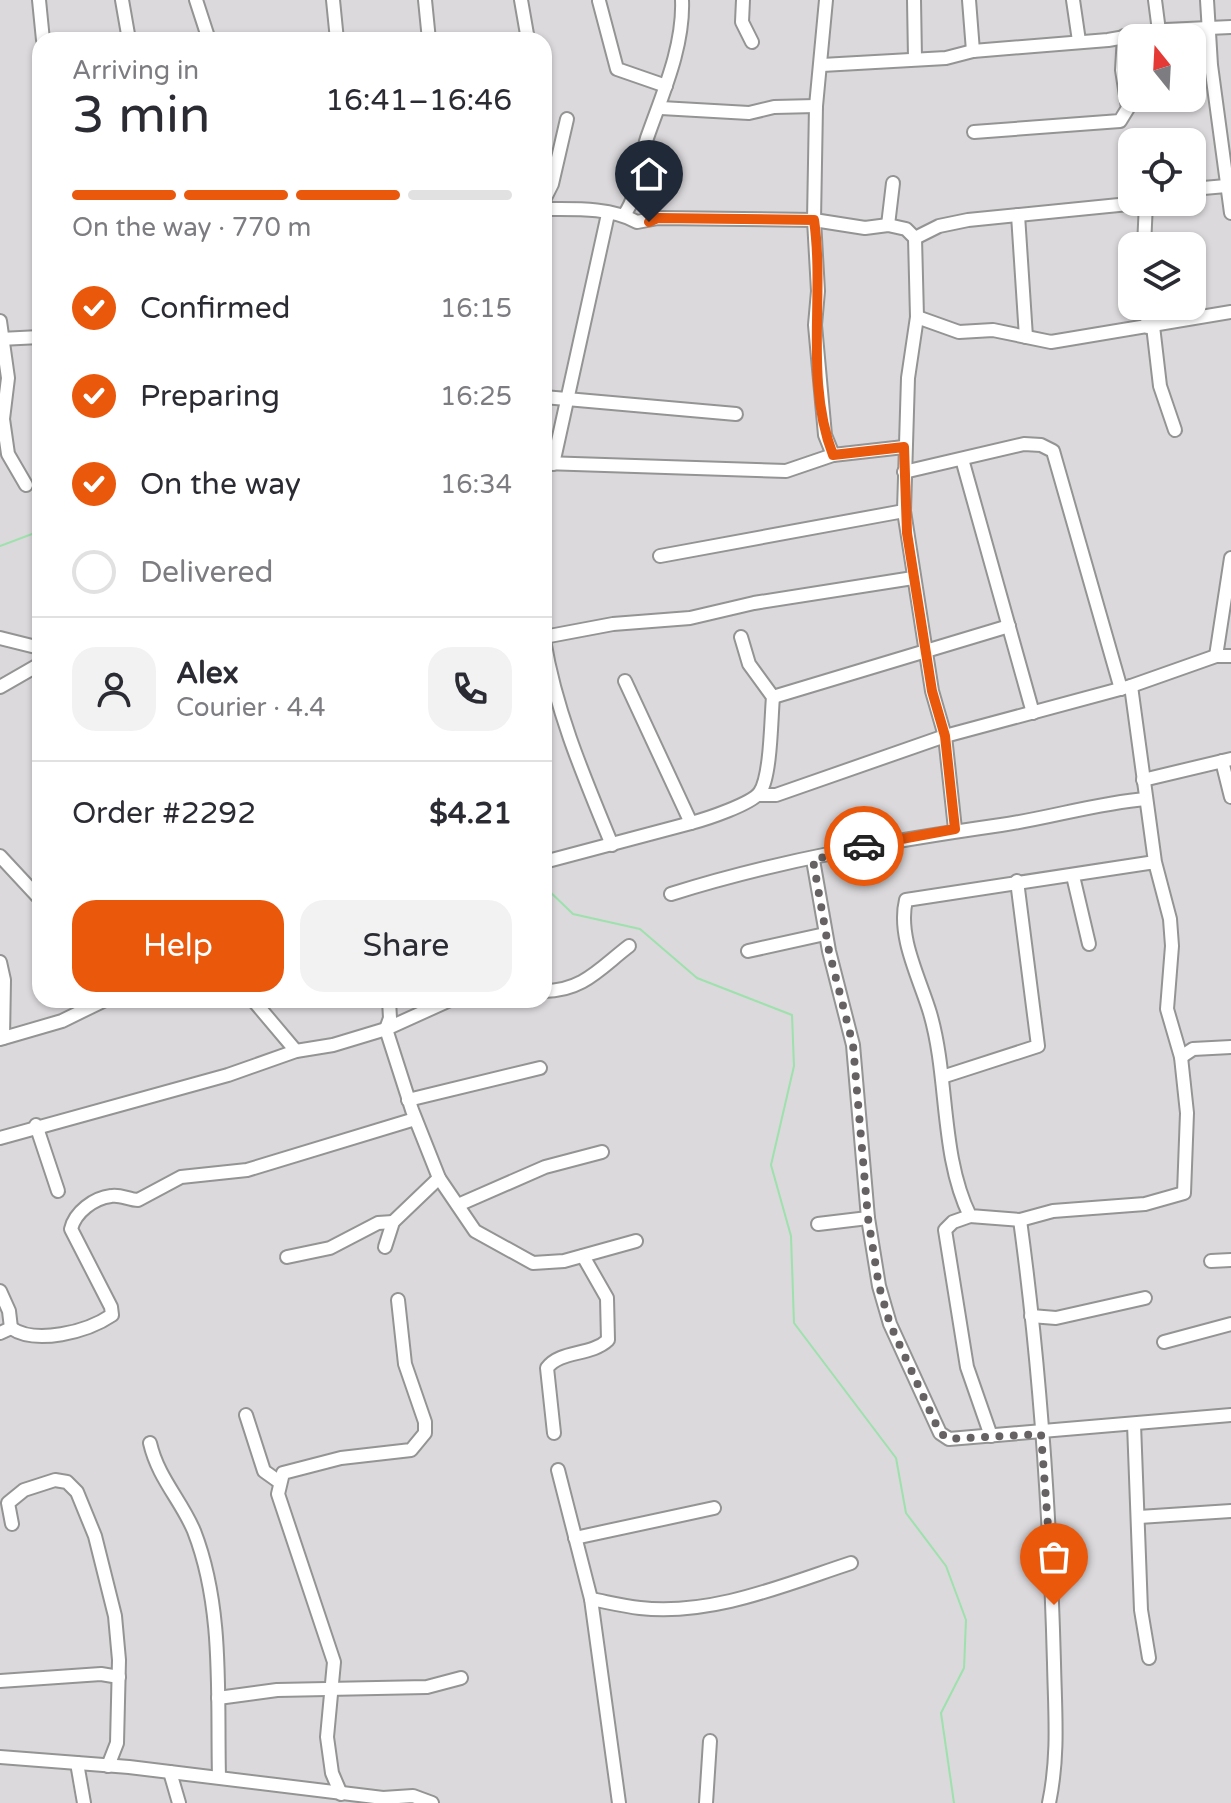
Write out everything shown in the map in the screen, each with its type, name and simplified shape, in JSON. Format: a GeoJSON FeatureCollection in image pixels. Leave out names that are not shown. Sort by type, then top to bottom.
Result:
{"type":"FeatureCollection","features":[{"type":"Feature","properties":{"kind":"street"},"geometry":{"type":"LineString","coordinates":[[39,0],[42,32]]}},
{"type":"Feature","properties":{"kind":"street"},"geometry":{"type":"LineString","coordinates":[[122,0],[128,32]]}},
{"type":"Feature","properties":{"kind":"street"},"geometry":{"type":"LineString","coordinates":[[196,0],[206,32]]}},
{"type":"Feature","properties":{"kind":"street"},"geometry":{"type":"LineString","coordinates":[[333,0],[336,32]]}},
{"type":"Feature","properties":{"kind":"street"},"geometry":{"type":"LineString","coordinates":[[425,0],[428,32]]}},
{"type":"Feature","properties":{"kind":"street"},"geometry":{"type":"LineString","coordinates":[[521,0],[527,32]]}},
{"type":"Feature","properties":{"kind":"street"},"geometry":{"type":"LineString","coordinates":[[624,215],[633,203],[648,136],[661,108],[683,19],[682,0]]}},
{"type":"Feature","properties":{"kind":"street"},"geometry":{"type":"LineString","coordinates":[[743,0],[742,22],[752,42]]}},
{"type":"Feature","properties":{"kind":"street"},"geometry":{"type":"LineString","coordinates":[[826,0],[816,106],[814,220],[818,268],[816,347],[825,435],[833,455]]}},
{"type":"Feature","properties":{"kind":"street"},"geometry":{"type":"LineString","coordinates":[[914,0],[915,58]]}},
{"type":"Feature","properties":{"kind":"street"},"geometry":{"type":"LineString","coordinates":[[969,0],[973,51]]}},
{"type":"Feature","properties":{"kind":"street"},"geometry":{"type":"LineString","coordinates":[[1073,0],[1079,41]]}},
{"type":"Feature","properties":{"kind":"street"},"geometry":{"type":"LineString","coordinates":[[1155,0],[1158,24]]}},
{"type":"Feature","properties":{"kind":"street"},"geometry":{"type":"LineString","coordinates":[[1207,0],[1231,213]]}},
{"type":"Feature","properties":{"kind":"street"},"geometry":{"type":"LineString","coordinates":[[599,1],[617,69],[666,86]]}},
{"type":"Feature","properties":{"kind":"street"},"geometry":{"type":"LineString","coordinates":[[1208,29],[1231,27]]}},
{"type":"Feature","properties":{"kind":"street"},"geometry":{"type":"LineString","coordinates":[[822,65],[946,58],[973,51],[1118,37]]}},
{"type":"Feature","properties":{"kind":"street"},"geometry":{"type":"LineString","coordinates":[[661,108],[749,113],[774,107],[816,106]]}},
{"type":"Feature","properties":{"kind":"street"},"geometry":{"type":"LineString","coordinates":[[974,132],[1120,121],[1126,112]]}},
{"type":"Feature","properties":{"kind":"street"},"geometry":{"type":"LineString","coordinates":[[552,184],[567,119]]}},
{"type":"Feature","properties":{"kind":"street"},"geometry":{"type":"LineString","coordinates":[[888,225],[893,183]]}},
{"type":"Feature","properties":{"kind":"street"},"geometry":{"type":"LineString","coordinates":[[1206,188],[1226,186]]}},
{"type":"Feature","properties":{"kind":"street"},"geometry":{"type":"LineString","coordinates":[[915,238],[939,226],[1118,205]]}},
{"type":"Feature","properties":{"kind":"street"},"geometry":{"type":"LineString","coordinates":[[552,210],[624,215],[637,222],[658,218],[814,220],[865,228],[888,225],[906,229],[915,238],[917,317],[904,447],[904,511],[932,691],[945,736],[955,829]]}},
{"type":"Feature","properties":{"kind":"street"},"geometry":{"type":"LineString","coordinates":[[552,450],[567,399],[608,214]]}},
{"type":"Feature","properties":{"kind":"street"},"geometry":{"type":"LineString","coordinates":[[1018,215],[1026,337]]}},
{"type":"Feature","properties":{"kind":"street"},"geometry":{"type":"LineString","coordinates":[[917,317],[959,332],[993,330],[1051,342],[1231,312]]}},
{"type":"Feature","properties":{"kind":"street"},"geometry":{"type":"LineString","coordinates":[[1149,320],[1160,386],[1175,430]]}},
{"type":"Feature","properties":{"kind":"street"},"geometry":{"type":"LineString","coordinates":[[0,321],[8,378],[3,419],[8,454],[26,485]]}},
{"type":"Feature","properties":{"kind":"street"},"geometry":{"type":"LineString","coordinates":[[1,338],[32,337]]}},
{"type":"Feature","properties":{"kind":"street"},"geometry":{"type":"LineString","coordinates":[[552,398],[736,414]]}},
{"type":"Feature","properties":{"kind":"street"},"geometry":{"type":"LineString","coordinates":[[904,472],[1024,444],[1041,445],[1053,451],[1126,687],[1155,862],[1170,919],[1167,1009],[1181,1057],[1187,1113],[1184,1193],[1145,1204],[1053,1211],[1020,1220],[970,1216],[953,1222],[945,1230],[967,1367],[991,1436]]}},
{"type":"Feature","properties":{"kind":"street"},"geometry":{"type":"LineString","coordinates":[[552,463],[786,471],[833,455],[904,447]]}},
{"type":"Feature","properties":{"kind":"street"},"geometry":{"type":"LineString","coordinates":[[962,459],[1033,713]]}},
{"type":"Feature","properties":{"kind":"street"},"geometry":{"type":"LineString","coordinates":[[660,556],[904,511]]}},
{"type":"Feature","properties":{"kind":"street"},"geometry":{"type":"LineString","coordinates":[[1216,656],[1231,558]]}},
{"type":"Feature","properties":{"kind":"street"},"geometry":{"type":"LineString","coordinates":[[552,636],[613,624],[690,618],[754,603],[913,578]]}},
{"type":"Feature","properties":{"kind":"street"},"geometry":{"type":"LineString","coordinates":[[773,697],[1009,626]]}},
{"type":"Feature","properties":{"kind":"street"},"geometry":{"type":"LineString","coordinates":[[741,637],[749,664],[773,697],[763,787],[759,795]]}},
{"type":"Feature","properties":{"kind":"street"},"geometry":{"type":"LineString","coordinates":[[0,638],[32,646]]}},
{"type":"Feature","properties":{"kind":"street"},"geometry":{"type":"LineString","coordinates":[[552,860],[691,823],[759,795],[776,795],[945,736],[1126,687],[1216,656],[1231,656]]}},
{"type":"Feature","properties":{"kind":"street"},"geometry":{"type":"LineString","coordinates":[[0,687],[32,669]]}},
{"type":"Feature","properties":{"kind":"street"},"geometry":{"type":"LineString","coordinates":[[625,681],[691,823]]}},
{"type":"Feature","properties":{"kind":"street"},"geometry":{"type":"LineString","coordinates":[[552,686],[567,736],[612,845]]}},
{"type":"Feature","properties":{"kind":"street"},"geometry":{"type":"LineString","coordinates":[[1143,780],[1227,760],[1231,797]]}},
{"type":"Feature","properties":{"kind":"street"},"geometry":{"type":"LineString","coordinates":[[671,894],[767,865],[813,860],[833,852],[955,829],[1146,799]]}},
{"type":"Feature","properties":{"kind":"street"},"geometry":{"type":"LineString","coordinates":[[0,856],[32,890]]}},
{"type":"Feature","properties":{"kind":"street"},"geometry":{"type":"LineString","coordinates":[[813,860],[825,934],[853,1045],[868,1218],[879,1286],[890,1324],[940,1433],[949,1439],[1041,1434],[1231,1415]]}},
{"type":"Feature","properties":{"kind":"street"},"geometry":{"type":"LineString","coordinates":[[970,1216],[962,1199],[951,1156],[942,1077],[930,1011],[911,955],[906,900],[1155,862]]}},
{"type":"Feature","properties":{"kind":"street"},"geometry":{"type":"LineString","coordinates":[[1073,876],[1089,944]]}},
{"type":"Feature","properties":{"kind":"street"},"geometry":{"type":"LineString","coordinates":[[942,1077],[1038,1046],[1017,881]]}},
{"type":"Feature","properties":{"kind":"street"},"geometry":{"type":"LineString","coordinates":[[748,951],[825,934]]}},
{"type":"Feature","properties":{"kind":"street"},"geometry":{"type":"LineString","coordinates":[[552,990],[574,988],[593,978],[629,946]]}},
{"type":"Feature","properties":{"kind":"street"},"geometry":{"type":"LineString","coordinates":[[0,962],[4,980],[2,1039],[62,1021],[89,1008]]}},
{"type":"Feature","properties":{"kind":"street"},"geometry":{"type":"LineString","coordinates":[[260,1008],[296,1051]]}},
{"type":"Feature","properties":{"kind":"street"},"geometry":{"type":"LineString","coordinates":[[389,1008],[386,1029],[415,1119],[439,1178],[475,1231],[533,1263],[583,1256],[636,1241]]}},
{"type":"Feature","properties":{"kind":"street"},"geometry":{"type":"LineString","coordinates":[[413,1015],[416,1008]]}},
{"type":"Feature","properties":{"kind":"street"},"geometry":{"type":"LineString","coordinates":[[0,1138],[36,1125],[136,1102],[296,1051],[333,1045],[386,1029],[430,1008]]}},
{"type":"Feature","properties":{"kind":"street"},"geometry":{"type":"LineString","coordinates":[[1181,1057],[1193,1049],[1231,1047]]}},
{"type":"Feature","properties":{"kind":"street"},"geometry":{"type":"LineString","coordinates":[[408,1100],[540,1068]]}},
{"type":"Feature","properties":{"kind":"street"},"geometry":{"type":"LineString","coordinates":[[0,1291],[9,1311],[5,1330],[23,1336],[39,1338],[101,1322],[112,1315],[111,1307],[71,1229],[78,1213],[87,1207],[115,1195],[138,1200],[181,1177],[247,1170],[415,1119]]}},
{"type":"Feature","properties":{"kind":"street"},"geometry":{"type":"LineString","coordinates":[[36,1125],[58,1191]]}},
{"type":"Feature","properties":{"kind":"street"},"geometry":{"type":"LineString","coordinates":[[458,1205],[545,1167],[602,1152]]}},
{"type":"Feature","properties":{"kind":"street"},"geometry":{"type":"LineString","coordinates":[[385,1247],[393,1222],[439,1178]]}},
{"type":"Feature","properties":{"kind":"street"},"geometry":{"type":"LineString","coordinates":[[818,1224],[868,1218]]}},
{"type":"Feature","properties":{"kind":"street"},"geometry":{"type":"LineString","coordinates":[[1020,1220],[1040,1379],[1041,1434],[1054,1605],[1057,1764],[1049,1803]]}},
{"type":"Feature","properties":{"kind":"street"},"geometry":{"type":"LineString","coordinates":[[287,1257],[330,1248],[378,1223],[393,1222]]}},
{"type":"Feature","properties":{"kind":"street"},"geometry":{"type":"LineString","coordinates":[[554,1433],[547,1368],[561,1359],[599,1348],[608,1340],[607,1298],[583,1256]]}},
{"type":"Feature","properties":{"kind":"street"},"geometry":{"type":"LineString","coordinates":[[1211,1261],[1231,1260]]}},
{"type":"Feature","properties":{"kind":"street"},"geometry":{"type":"LineString","coordinates":[[1031,1316],[1056,1318],[1145,1298]]}},
{"type":"Feature","properties":{"kind":"street"},"geometry":{"type":"LineString","coordinates":[[341,1794],[332,1773],[327,1737],[331,1691],[336,1674],[334,1662],[290,1535],[278,1494],[278,1481],[283,1473],[317,1464],[411,1450],[422,1439],[425,1422],[405,1364],[398,1300]]}},
{"type":"Feature","properties":{"kind":"street"},"geometry":{"type":"LineString","coordinates":[[1164,1342],[1231,1324]]}},
{"type":"Feature","properties":{"kind":"street"},"geometry":{"type":"LineString","coordinates":[[246,1415],[264,1471],[278,1481]]}},
{"type":"Feature","properties":{"kind":"street"},"geometry":{"type":"LineString","coordinates":[[1134,1424],[1141,1610],[1149,1658]]}},
{"type":"Feature","properties":{"kind":"street"},"geometry":{"type":"LineString","coordinates":[[150,1443],[154,1462],[193,1529],[200,1552],[216,1632],[219,1777]]}},
{"type":"Feature","properties":{"kind":"street"},"geometry":{"type":"LineString","coordinates":[[558,1470],[591,1599],[619,1803]]}},
{"type":"Feature","properties":{"kind":"street"},"geometry":{"type":"LineString","coordinates":[[12,1524],[8,1503],[24,1490],[55,1480],[67,1482],[77,1492],[95,1536],[115,1616],[119,1677],[117,1743],[108,1766]]}},
{"type":"Feature","properties":{"kind":"street"},"geometry":{"type":"LineString","coordinates":[[575,1538],[714,1508]]}},
{"type":"Feature","properties":{"kind":"street"},"geometry":{"type":"LineString","coordinates":[[1139,1517],[1231,1511]]}},
{"type":"Feature","properties":{"kind":"street"},"geometry":{"type":"LineString","coordinates":[[591,1599],[640,1608],[707,1605],[756,1595],[851,1563]]}},
{"type":"Feature","properties":{"kind":"street"},"geometry":{"type":"LineString","coordinates":[[0,1681],[101,1674],[119,1677]]}},
{"type":"Feature","properties":{"kind":"street"},"geometry":{"type":"LineString","coordinates":[[218,1698],[277,1690],[427,1687],[461,1678]]}},
{"type":"Feature","properties":{"kind":"street"},"geometry":{"type":"LineString","coordinates":[[706,1803],[710,1741]]}},
{"type":"Feature","properties":{"kind":"street"},"geometry":{"type":"LineString","coordinates":[[117,1743],[129,1767]]}},
{"type":"Feature","properties":{"kind":"street"},"geometry":{"type":"LineString","coordinates":[[0,1757],[219,1777],[305,1797],[341,1794],[383,1800],[413,1796],[432,1803]]}},
{"type":"Feature","properties":{"kind":"street"},"geometry":{"type":"LineString","coordinates":[[77,1763],[84,1803]]}},
{"type":"Feature","properties":{"kind":"street"},"geometry":{"type":"LineString","coordinates":[[170,1772],[179,1803]]}},
{"type":"Feature","properties":{"kind":"shaded area"},"geometry":{"type":"Polygon","coordinates":[[[0,0],[1231,0],[1231,1803],[0,1803],[0,0]]]}},
{"type":"Feature","properties":{"kind":"waterway"},"geometry":{"type":"LineString","coordinates":[[0,546],[32,534]]}},
{"type":"Feature","properties":{"kind":"waterway"},"geometry":{"type":"LineString","coordinates":[[552,894],[573,914],[640,929],[697,978],[792,1015],[794,1066],[771,1165],[791,1236],[794,1323],[896,1458],[906,1513],[946,1566],[966,1620],[964,1668],[941,1713],[954,1803]]}},
{"type":"Feature","properties":{"kind":"way so far"},"geometry":{"type":"LineString","coordinates":[[864,846],[833,852],[813,860],[829,951],[853,1045],[868,1218],[879,1286],[890,1324],[940,1433],[949,1439],[1041,1434],[1054,1605]]}},
{"type":"Feature","properties":{"kind":"route"},"geometry":{"type":"LineString","coordinates":[[649,222],[658,218],[814,220],[818,268],[816,347],[825,435],[833,455],[904,447],[904,511],[932,691],[945,736],[955,829],[864,846]]}}]}
